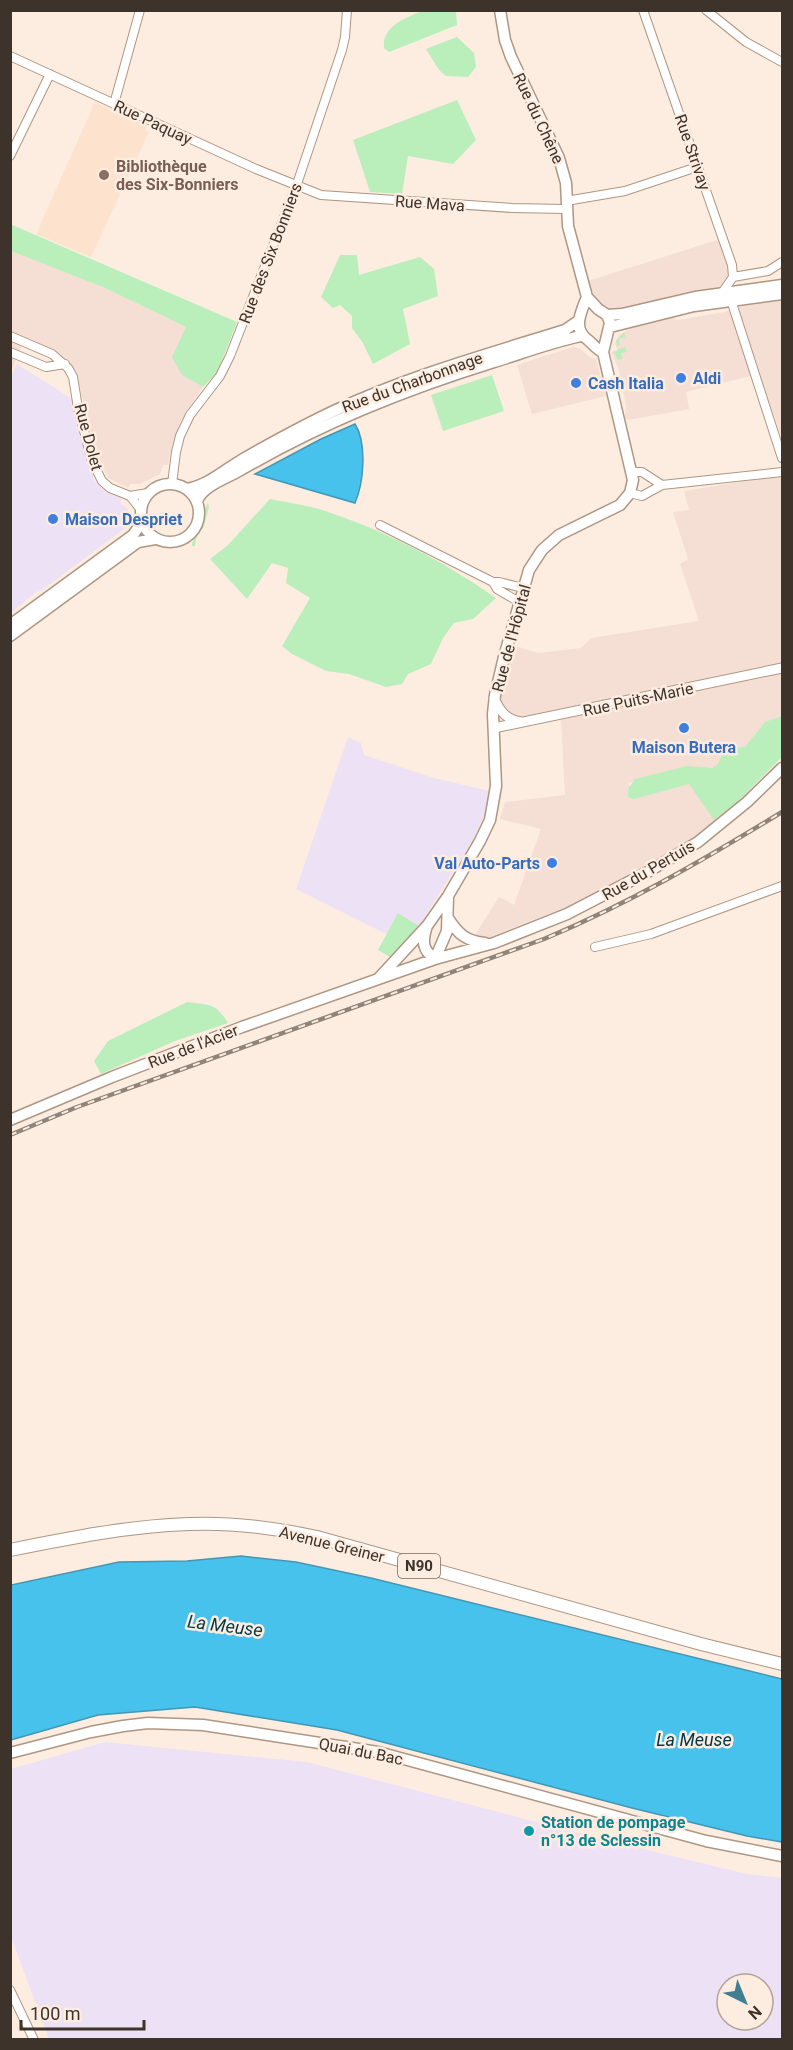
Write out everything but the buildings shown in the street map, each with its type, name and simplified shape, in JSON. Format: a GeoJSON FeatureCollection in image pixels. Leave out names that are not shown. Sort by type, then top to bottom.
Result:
{"type":"FeatureCollection","features":[{"type":"Feature","properties":{"kind":"main road","name":"Rue du Chêne"},"geometry":{"type":"LineString","coordinates":[[500,10],[505,40],[511,57],[559,158],[566,183],[570,235],[587,297],[602,312],[608,332],[603,352],[632,472],[630,493]]}},
{"type":"Feature","properties":{"kind":"main road"},"geometry":{"type":"LineString","coordinates":[[580,318],[587,311],[622,314],[722,293],[783,285]]}},
{"type":"Feature","properties":{"kind":"main road"},"geometry":{"type":"LineString","coordinates":[[585,338],[595,342],[608,332],[667,312],[731,300],[783,294]]}},
{"type":"Feature","properties":{"kind":"main road"},"geometry":{"type":"LineString","coordinates":[[587,297],[578,330],[603,352]]}},
{"type":"Feature","properties":{"kind":"main road","name":"Rue du Charbonnage"},"geometry":{"type":"LineString","coordinates":[[187,489],[202,484],[272,442],[319,418],[377,392],[565,330],[580,318]]}},
{"type":"Feature","properties":{"kind":"main road","name":"Rue du Charbonnage"},"geometry":{"type":"LineString","coordinates":[[197,502],[201,493],[252,463],[317,428],[369,405],[441,379],[585,338]]}},
{"type":"Feature","properties":{"kind":"main road"},"geometry":{"type":"LineString","coordinates":[[10,636],[138,542],[155,539],[172,543],[188,536],[195,529],[199,511],[197,502],[187,489],[172,484],[158,486],[148,493],[141,510],[141,522],[144,529],[155,539]]}},
{"type":"Feature","properties":{"kind":"main road","name":"Rue de l'Hôpital"},"geometry":{"type":"LineString","coordinates":[[379,978],[427,926],[448,896],[480,841],[492,811],[496,777],[494,698],[523,588],[535,559],[551,541],[568,530],[620,505],[630,493]]}},
{"type":"Feature","properties":{"kind":"main road"},"geometry":{"type":"LineString","coordinates":[[10,625],[133,534],[141,522]]}},
{"type":"Feature","properties":{"kind":"main road","name":"Rue du Pertuis"},"geometry":{"type":"LineString","coordinates":[[435,959],[494,943],[567,914],[678,855],[725,822],[783,768]]}},
{"type":"Feature","properties":{"kind":"main road"},"geometry":{"type":"LineString","coordinates":[[427,926],[423,939],[424,948],[435,959],[445,938],[448,896]]}},
{"type":"Feature","properties":{"kind":"main road"},"geometry":{"type":"LineString","coordinates":[[448,918],[455,929],[466,939],[494,943]]}},
{"type":"Feature","properties":{"kind":"main road","name":"Rue de l'Acier"},"geometry":{"type":"LineString","coordinates":[[10,1120],[169,1054],[435,959]]}},
{"type":"Feature","properties":{"kind":"main road","name":"Avenue Greiner"},"geometry":{"type":"LineString","coordinates":[[10,1550],[175,1524],[280,1530],[317,1537],[720,1650],[783,1664]]}},
{"type":"Feature","properties":{"kind":"main road","name":"Quai du Bac"},"geometry":{"type":"LineString","coordinates":[[10,1754],[91,1732],[123,1726],[148,1723],[203,1725],[378,1752],[706,1841],[783,1856]]}},
{"type":"Feature","properties":{"kind":"street"},"geometry":{"type":"LineString","coordinates":[[114,104],[140,10]]}},
{"type":"Feature","properties":{"kind":"street","name":"Rue des Six Bonniers"},"geometry":{"type":"LineString","coordinates":[[172,484],[172,473],[180,436],[190,415],[220,376],[230,356],[297,184],[342,50],[347,10]]}},
{"type":"Feature","properties":{"kind":"street","name":"Rue Strivay"},"geometry":{"type":"LineString","coordinates":[[643,10],[732,266],[733,278]]}},
{"type":"Feature","properties":{"kind":"street"},"geometry":{"type":"LineString","coordinates":[[706,10],[746,42],[783,62]]}},
{"type":"Feature","properties":{"kind":"street","name":"Rue Paquay"},"geometry":{"type":"LineString","coordinates":[[10,56],[256,169],[297,184]]}},
{"type":"Feature","properties":{"kind":"street"},"geometry":{"type":"LineString","coordinates":[[10,156],[50,74]]}},
{"type":"Feature","properties":{"kind":"street","name":"Rue Mava"},"geometry":{"type":"LineString","coordinates":[[297,184],[317,193],[331,196],[512,208],[566,205],[626,191],[697,167]]}},
{"type":"Feature","properties":{"kind":"street"},"geometry":{"type":"LineString","coordinates":[[722,293],[733,278],[768,271],[783,262]]}},
{"type":"Feature","properties":{"kind":"street"},"geometry":{"type":"LineString","coordinates":[[731,300],[783,458]]}},
{"type":"Feature","properties":{"kind":"street"},"geometry":{"type":"LineString","coordinates":[[10,336],[52,354],[65,364]]}},
{"type":"Feature","properties":{"kind":"street"},"geometry":{"type":"LineString","coordinates":[[10,352],[46,367],[65,364]]}},
{"type":"Feature","properties":{"kind":"street","name":"Rue Dolet"},"geometry":{"type":"LineString","coordinates":[[65,364],[73,377],[78,408],[96,472],[106,485],[130,496],[141,510]]}},
{"type":"Feature","properties":{"kind":"street"},"geometry":{"type":"LineString","coordinates":[[630,493],[642,496],[662,485],[783,471]]}},
{"type":"Feature","properties":{"kind":"street"},"geometry":{"type":"LineString","coordinates":[[632,472],[642,472],[662,485]]}},
{"type":"Feature","properties":{"kind":"street"},"geometry":{"type":"LineString","coordinates":[[130,496],[148,493]]}},
{"type":"Feature","properties":{"kind":"street"},"geometry":{"type":"LineString","coordinates":[[380,525],[493,582],[523,588]]}},
{"type":"Feature","properties":{"kind":"street"},"geometry":{"type":"LineString","coordinates":[[493,582],[497,589],[519,602]]}},
{"type":"Feature","properties":{"kind":"street","name":"Rue Puits-Marie"},"geometry":{"type":"LineString","coordinates":[[494,728],[783,668]]}},
{"type":"Feature","properties":{"kind":"street"},"geometry":{"type":"LineString","coordinates":[[494,698],[504,715],[524,723]]}},
{"type":"Feature","properties":{"kind":"street"},"geometry":{"type":"LineString","coordinates":[[595,947],[651,934],[783,886]]}},
{"type":"Feature","properties":{"kind":"street"},"geometry":{"type":"LineString","coordinates":[[10,1990],[34,2040]]}},
{"type":"Feature","properties":{"kind":"shaded area"},"geometry":{"type":"Polygon","coordinates":[[[95,102],[147,126],[146,131],[149,132],[91,257],[36,234],[95,102]]]}},
{"type":"Feature","properties":{"kind":"shaded area"},"geometry":{"type":"Polygon","coordinates":[[[720,239],[730,274],[728,280],[718,290],[617,312],[596,301],[588,281],[720,239]]]}},
{"type":"Feature","properties":{"kind":"shaded area"},"geometry":{"type":"Polygon","coordinates":[[[11,251],[105,288],[186,327],[182,375],[203,387],[180,422],[168,465],[163,465],[160,474],[140,484],[130,484],[128,488],[108,478],[98,462],[79,384],[63,358],[54,351],[25,337],[11,372],[11,251]]]}},
{"type":"Feature","properties":{"kind":"shaded area"},"geometry":{"type":"Polygon","coordinates":[[[782,299],[782,438],[737,309],[745,304],[782,299]]]}},
{"type":"Feature","properties":{"kind":"shaded area"},"geometry":{"type":"Polygon","coordinates":[[[730,311],[751,376],[686,392],[689,409],[628,420],[625,418],[626,406],[619,370],[611,352],[617,350],[615,342],[619,335],[634,327],[672,318],[678,320],[730,311]]]}},
{"type":"Feature","properties":{"kind":"shaded area"},"geometry":{"type":"Polygon","coordinates":[[[573,347],[579,348],[591,358],[596,359],[606,396],[532,414],[517,365],[573,347]]]}},
{"type":"Feature","properties":{"kind":"shaded area"},"geometry":{"type":"Polygon","coordinates":[[[17,364],[74,400],[94,480],[106,492],[122,499],[120,503],[128,509],[130,516],[124,529],[41,591],[36,592],[11,613],[10,378],[17,364]]]}},
{"type":"Feature","properties":{"kind":"shaded area"},"geometry":{"type":"Polygon","coordinates":[[[782,475],[782,721],[737,763],[628,783],[636,792],[691,782],[716,822],[648,867],[566,909],[550,913],[495,937],[481,938],[475,935],[499,897],[514,905],[541,829],[500,819],[505,802],[565,795],[561,720],[558,711],[522,719],[511,717],[501,708],[500,700],[513,645],[538,653],[581,648],[591,638],[699,621],[680,564],[688,559],[673,512],[689,510],[684,491],[782,475]]]}},
{"type":"Feature","properties":{"kind":"shaded area"},"geometry":{"type":"Polygon","coordinates":[[[348,737],[361,743],[364,755],[434,778],[490,791],[486,811],[473,840],[419,926],[399,913],[386,934],[296,889],[348,737]]]}},
{"type":"Feature","properties":{"kind":"shaded area"},"geometry":{"type":"Polygon","coordinates":[[[105,1742],[307,1762],[602,1839],[747,1874],[782,1878],[782,2039],[49,2039],[11,1937],[11,1769],[105,1742]]]}},
{"type":"Feature","properties":{"kind":"green space"},"geometry":{"type":"Polygon","coordinates":[[[422,11],[456,11],[457,25],[389,52],[384,48],[384,40],[391,28],[422,11]]]}},
{"type":"Feature","properties":{"kind":"green space"},"geometry":{"type":"Polygon","coordinates":[[[457,37],[474,53],[476,67],[468,77],[446,76],[439,70],[426,49],[457,37]]]}},
{"type":"Feature","properties":{"kind":"green space"},"geometry":{"type":"Polygon","coordinates":[[[457,100],[476,140],[453,164],[408,156],[402,194],[370,192],[353,140],[457,100]]]}},
{"type":"Feature","properties":{"kind":"green space"},"geometry":{"type":"Polygon","coordinates":[[[10,224],[237,322],[217,373],[203,387],[182,375],[172,357],[186,327],[105,288],[11,251],[10,224]]]}},
{"type":"Feature","properties":{"kind":"green space"},"geometry":{"type":"Polygon","coordinates":[[[340,255],[357,255],[359,275],[420,257],[434,269],[438,296],[403,309],[410,344],[373,364],[363,343],[352,328],[352,316],[340,305],[333,308],[321,297],[340,255]]]}},
{"type":"Feature","properties":{"kind":"green space"},"geometry":{"type":"Polygon","coordinates":[[[624,332],[625,337],[619,339],[620,345],[617,346],[616,341],[624,332]]]}},
{"type":"Feature","properties":{"kind":"green space"},"geometry":{"type":"Polygon","coordinates":[[[617,347],[618,349],[625,347],[627,352],[621,353],[622,359],[618,360],[614,352],[618,350],[617,347]]]}},
{"type":"Feature","properties":{"kind":"green space"},"geometry":{"type":"Polygon","coordinates":[[[492,375],[504,411],[443,431],[431,395],[492,375]]]}},
{"type":"Feature","properties":{"kind":"green space"},"geometry":{"type":"Polygon","coordinates":[[[270,499],[319,509],[366,526],[433,558],[496,598],[473,619],[454,623],[443,638],[431,664],[408,674],[402,684],[386,687],[349,674],[326,671],[292,654],[282,646],[310,598],[286,583],[288,568],[272,563],[247,599],[210,559],[228,545],[270,499]]]}},
{"type":"Feature","properties":{"kind":"green space"},"geometry":{"type":"Polygon","coordinates":[[[208,503],[204,526],[196,539],[195,546],[192,546],[202,523],[204,510],[208,503]]]}},
{"type":"Feature","properties":{"kind":"green space"},"geometry":{"type":"Polygon","coordinates":[[[782,716],[782,757],[736,803],[714,820],[689,784],[634,799],[628,797],[628,789],[635,779],[687,766],[712,768],[718,764],[725,749],[745,747],[765,722],[782,716]]]}},
{"type":"Feature","properties":{"kind":"green space"},"geometry":{"type":"Polygon","coordinates":[[[398,913],[419,926],[409,940],[390,957],[378,950],[398,913]]]}},
{"type":"Feature","properties":{"kind":"green space"},"geometry":{"type":"Polygon","coordinates":[[[187,1002],[206,1004],[215,1008],[228,1023],[175,1041],[101,1074],[94,1061],[108,1041],[187,1002]]]}},
{"type":"Feature","properties":{"kind":"water"},"geometry":{"type":"Polygon","coordinates":[[[355,424],[361,441],[363,463],[355,503],[255,474],[321,439],[355,424]]]}},
{"type":"Feature","properties":{"kind":"water","name":"La Meuse"},"geometry":{"type":"Polygon","coordinates":[[[241,1556],[296,1562],[371,1578],[782,1679],[782,1842],[747,1836],[632,1808],[337,1730],[195,1707],[98,1715],[11,1740],[11,1585],[119,1562],[187,1561],[241,1556]]]}},
{"type":"Feature","properties":{"kind":"railway"},"geometry":{"type":"LineString","coordinates":[[10,1135],[77,1107],[544,939],[666,880],[782,812]]}},
{"type":"Feature","properties":{"kind":"place","name":"Bibliothèque des Six-Bonniers"},"geometry":{"type":"Point","coordinates":[104,175]}},
{"type":"Feature","properties":{"kind":"place","name":"Aldi"},"geometry":{"type":"Point","coordinates":[681,378]}},
{"type":"Feature","properties":{"kind":"place","name":"Cash Italia"},"geometry":{"type":"Point","coordinates":[576,383]}},
{"type":"Feature","properties":{"kind":"place","name":"Maison Despriet"},"geometry":{"type":"Point","coordinates":[53,519]}},
{"type":"Feature","properties":{"kind":"place","name":"Maison Butera"},"geometry":{"type":"Point","coordinates":[684,728]}},
{"type":"Feature","properties":{"kind":"place","name":"Val Auto-Parts"},"geometry":{"type":"Point","coordinates":[552,863]}},
{"type":"Feature","properties":{"kind":"place","name":"Station de pompage n°13 de Sclessin"},"geometry":{"type":"Point","coordinates":[529,1831]}}]}
